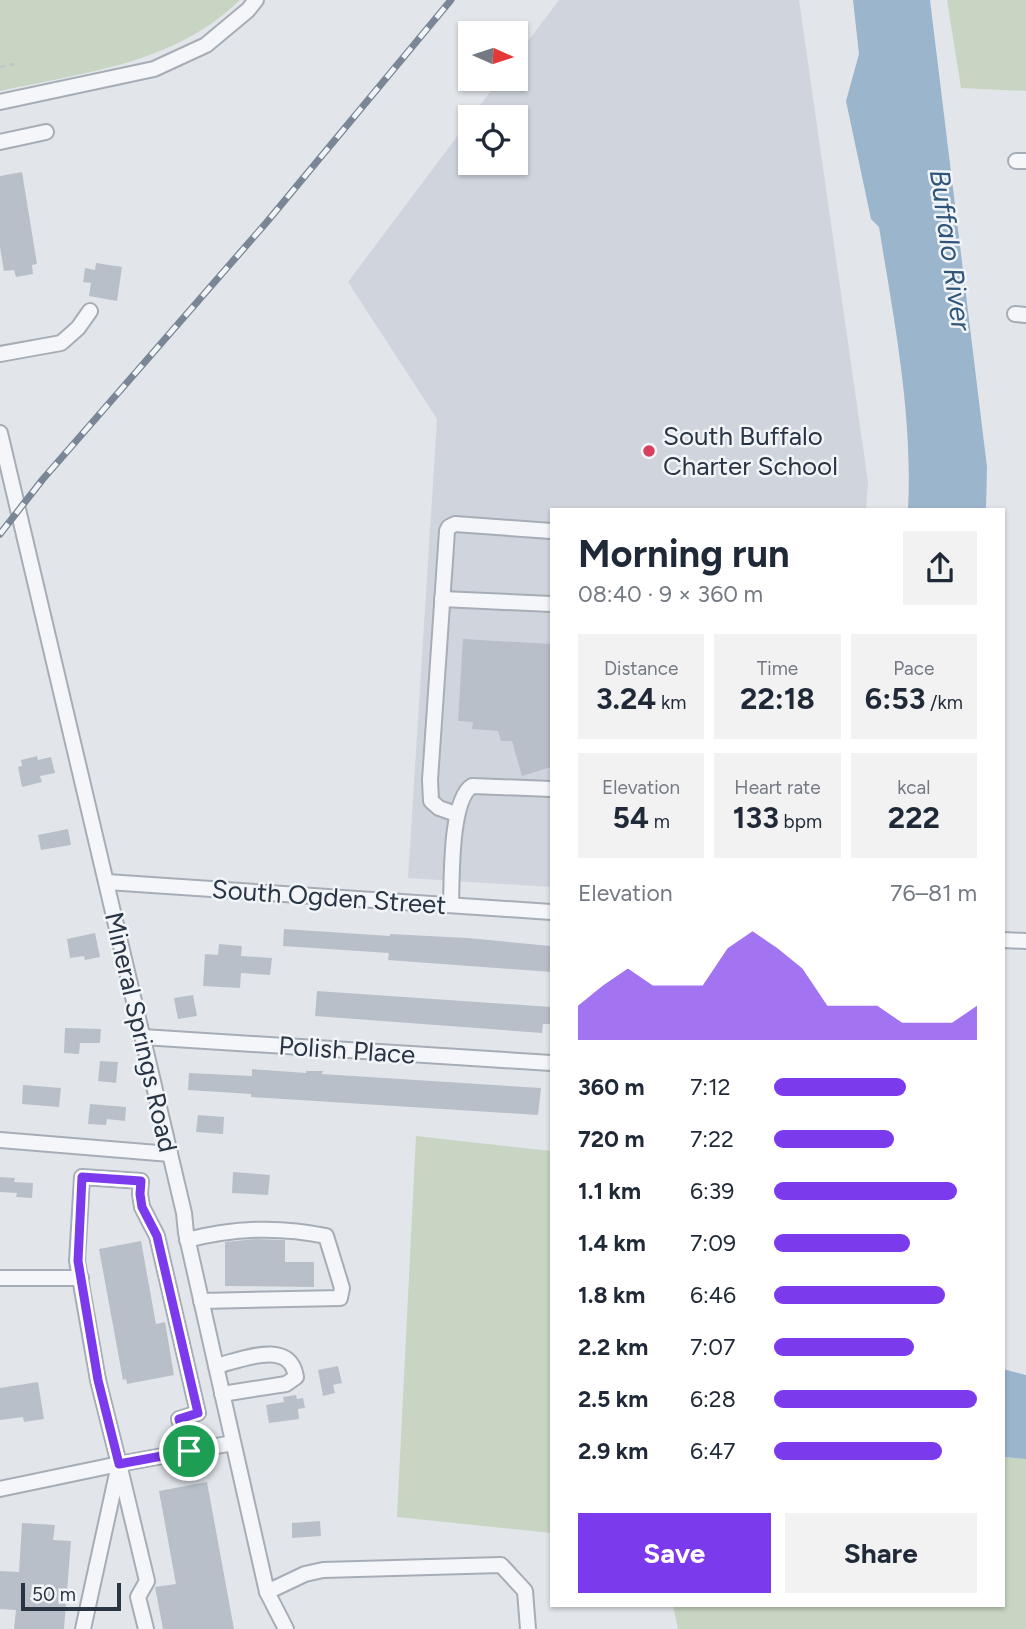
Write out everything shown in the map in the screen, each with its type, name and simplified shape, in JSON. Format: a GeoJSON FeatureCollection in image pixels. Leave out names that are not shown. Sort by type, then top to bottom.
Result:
{"type":"FeatureCollection","features":[{"type":"Feature","properties":{"kind":"street"},"geometry":{"type":"LineString","coordinates":[[0,102],[155,69],[206,45],[256,0]]}},
{"type":"Feature","properties":{"kind":"street"},"geometry":{"type":"LineString","coordinates":[[0,142],[46,132]]}},
{"type":"Feature","properties":{"kind":"street"},"geometry":{"type":"LineString","coordinates":[[0,354],[61,343],[79,328],[90,311]]}},
{"type":"Feature","properties":{"kind":"street","name":"Mineral Springs Road"},"geometry":{"type":"LineString","coordinates":[[0,433],[184,1213],[187,1240],[267,1592],[286,1629]]}},
{"type":"Feature","properties":{"kind":"street"},"geometry":{"type":"LineString","coordinates":[[456,814],[439,808],[431,801],[430,780],[449,527],[455,524],[550,531]]}},
{"type":"Feature","properties":{"kind":"street"},"geometry":{"type":"LineString","coordinates":[[442,599],[550,604]]}},
{"type":"Feature","properties":{"kind":"street"},"geometry":{"type":"LineString","coordinates":[[451,905],[456,814],[464,791],[472,786],[550,789]]}},
{"type":"Feature","properties":{"kind":"street","name":"South Ogden Street"},"geometry":{"type":"LineString","coordinates":[[107,882],[550,912]]}},
{"type":"Feature","properties":{"kind":"street"},"geometry":{"type":"LineString","coordinates":[[1005,940],[1026,941]]}},
{"type":"Feature","properties":{"kind":"street","name":"Polish Place"},"geometry":{"type":"LineString","coordinates":[[143,1037],[550,1063]]}},
{"type":"Feature","properties":{"kind":"street"},"geometry":{"type":"LineString","coordinates":[[0,1140],[170,1154]]}},
{"type":"Feature","properties":{"kind":"street"},"geometry":{"type":"LineString","coordinates":[[146,1629],[138,1597],[147,1581],[98,1380],[80,1278],[78,1261],[82,1177],[141,1181],[142,1207],[157,1236],[198,1413],[179,1419],[189,1451]]}},
{"type":"Feature","properties":{"kind":"street"},"geometry":{"type":"LineString","coordinates":[[187,1240],[222,1231],[297,1230],[326,1236],[342,1288],[340,1298],[201,1301]]}},
{"type":"Feature","properties":{"kind":"street"},"geometry":{"type":"LineString","coordinates":[[0,1278],[80,1278]]}},
{"type":"Feature","properties":{"kind":"street"},"geometry":{"type":"LineString","coordinates":[[216,1366],[272,1354],[283,1356],[295,1367],[296,1377],[286,1384],[222,1394]]}},
{"type":"Feature","properties":{"kind":"street"},"geometry":{"type":"LineString","coordinates":[[0,1489],[233,1443]]}},
{"type":"Feature","properties":{"kind":"street"},"geometry":{"type":"LineString","coordinates":[[83,1629],[119,1464]]}},
{"type":"Feature","properties":{"kind":"street"},"geometry":{"type":"LineString","coordinates":[[267,1592],[305,1574],[323,1570],[501,1565],[525,1591],[528,1629]]}},
{"type":"Feature","properties":{"kind":"path"},"geometry":{"type":"LineString","coordinates":[[0,67],[14,64]]}},
{"type":"Feature","properties":{"kind":"shaded area","name":"South Buffalo Charter School"},"geometry":{"type":"Polygon","coordinates":[[[559,0],[799,0],[868,482],[866,508],[550,508],[550,887],[408,878],[437,419],[348,282],[458,135],[458,175],[528,175],[528,105],[480,105],[491,91],[528,91],[528,41],[559,0]]]}},
{"type":"Feature","properties":{"kind":"green space"},"geometry":{"type":"Polygon","coordinates":[[[0,0],[240,0],[214,22],[187,39],[158,52],[96,71],[0,91],[0,0]]]}},
{"type":"Feature","properties":{"kind":"green space"},"geometry":{"type":"Polygon","coordinates":[[[947,0],[1026,0],[1026,91],[961,88],[947,0]]]}},
{"type":"Feature","properties":{"kind":"green space"},"geometry":{"type":"Polygon","coordinates":[[[416,1136],[550,1151],[550,1533],[397,1517],[416,1136]]]}},
{"type":"Feature","properties":{"kind":"green space"},"geometry":{"type":"Polygon","coordinates":[[[1005,1457],[1026,1459],[1026,1629],[678,1629],[673,1607],[1005,1607],[1005,1457]]]}},
{"type":"Feature","properties":{"kind":"water","name":"Buffalo River"},"geometry":{"type":"Polygon","coordinates":[[[853,0],[930,0],[987,467],[986,508],[908,508],[908,438],[896,332],[879,227],[871,219],[846,101],[859,54],[853,0]]]}},
{"type":"Feature","properties":{"kind":"water"},"geometry":{"type":"Polygon","coordinates":[[[1005,1370],[1026,1375],[1026,1459],[1005,1457],[1005,1370]]]}},
{"type":"Feature","properties":{"kind":"building"},"geometry":{"type":"Polygon","coordinates":[[[22,172],[37,264],[32,265],[33,274],[16,277],[14,270],[4,271],[0,247],[0,176],[22,172]]]}},
{"type":"Feature","properties":{"kind":"building"},"geometry":{"type":"Polygon","coordinates":[[[96,263],[122,267],[117,301],[89,296],[91,283],[83,282],[85,268],[95,270],[96,263]]]}},
{"type":"Feature","properties":{"kind":"building"},"geometry":{"type":"Polygon","coordinates":[[[463,639],[550,644],[550,767],[522,776],[512,741],[501,741],[498,731],[472,729],[473,722],[458,721],[463,639]]]}},
{"type":"Feature","properties":{"kind":"building"},"geometry":{"type":"Polygon","coordinates":[[[37,756],[38,760],[51,757],[55,773],[40,776],[42,782],[22,787],[18,767],[22,766],[21,760],[37,756]]]}},
{"type":"Feature","properties":{"kind":"building"},"geometry":{"type":"Polygon","coordinates":[[[68,829],[71,845],[41,850],[38,835],[68,829]]]}},
{"type":"Feature","properties":{"kind":"building"},"geometry":{"type":"Polygon","coordinates":[[[284,929],[467,938],[550,946],[550,972],[388,960],[389,953],[283,946],[284,929]]]}},
{"type":"Feature","properties":{"kind":"building"},"geometry":{"type":"Polygon","coordinates":[[[95,933],[100,957],[85,960],[84,956],[70,958],[67,939],[95,933]]]}},
{"type":"Feature","properties":{"kind":"building"},"geometry":{"type":"Polygon","coordinates":[[[219,944],[242,946],[241,956],[272,958],[270,975],[241,973],[240,988],[203,986],[205,954],[218,955],[219,944]]]}},
{"type":"Feature","properties":{"kind":"building"},"geometry":{"type":"Polygon","coordinates":[[[317,991],[550,1007],[550,1024],[543,1024],[542,1033],[315,1016],[317,991]]]}},
{"type":"Feature","properties":{"kind":"building"},"geometry":{"type":"Polygon","coordinates":[[[193,995],[197,1016],[178,1019],[174,998],[193,995]]]}},
{"type":"Feature","properties":{"kind":"building"},"geometry":{"type":"Polygon","coordinates":[[[65,1028],[101,1029],[100,1043],[80,1043],[79,1054],[64,1053],[65,1028]]]}},
{"type":"Feature","properties":{"kind":"building"},"geometry":{"type":"Polygon","coordinates":[[[100,1061],[118,1062],[116,1083],[98,1081],[100,1061]]]}},
{"type":"Feature","properties":{"kind":"building"},"geometry":{"type":"Polygon","coordinates":[[[252,1069],[306,1073],[323,1071],[322,1074],[541,1088],[538,1115],[251,1097],[251,1094],[188,1090],[189,1073],[252,1076],[252,1069]]]}},
{"type":"Feature","properties":{"kind":"building"},"geometry":{"type":"Polygon","coordinates":[[[23,1085],[61,1088],[59,1107],[22,1104],[23,1085]]]}},
{"type":"Feature","properties":{"kind":"building"},"geometry":{"type":"Polygon","coordinates":[[[90,1104],[126,1107],[125,1121],[107,1119],[106,1125],[88,1124],[90,1104]]]}},
{"type":"Feature","properties":{"kind":"building"},"geometry":{"type":"Polygon","coordinates":[[[198,1115],[224,1117],[223,1134],[196,1132],[198,1115]]]}},
{"type":"Feature","properties":{"kind":"building"},"geometry":{"type":"Polygon","coordinates":[[[233,1172],[270,1175],[268,1195],[232,1193],[233,1172]]]}},
{"type":"Feature","properties":{"kind":"building"},"geometry":{"type":"Polygon","coordinates":[[[0,1177],[15,1178],[14,1182],[33,1183],[32,1198],[16,1197],[17,1193],[0,1192],[0,1177]]]}},
{"type":"Feature","properties":{"kind":"building"},"geometry":{"type":"Polygon","coordinates":[[[285,1240],[285,1262],[314,1262],[314,1287],[225,1286],[225,1242],[285,1240]]]}},
{"type":"Feature","properties":{"kind":"building"},"geometry":{"type":"Polygon","coordinates":[[[141,1241],[156,1324],[165,1322],[174,1375],[127,1384],[126,1379],[123,1380],[99,1249],[141,1241]]]}},
{"type":"Feature","properties":{"kind":"building"},"geometry":{"type":"Polygon","coordinates":[[[338,1366],[342,1383],[333,1385],[335,1393],[323,1396],[318,1370],[338,1366]]]}},
{"type":"Feature","properties":{"kind":"building"},"geometry":{"type":"Polygon","coordinates":[[[38,1382],[44,1419],[24,1422],[23,1417],[0,1420],[0,1388],[38,1382]]]}},
{"type":"Feature","properties":{"kind":"building"},"geometry":{"type":"Polygon","coordinates":[[[296,1395],[297,1399],[303,1398],[305,1408],[298,1409],[299,1419],[269,1423],[266,1405],[284,1402],[283,1397],[296,1395]]]}},
{"type":"Feature","properties":{"kind":"building"},"geometry":{"type":"Polygon","coordinates":[[[207,1482],[234,1629],[163,1629],[155,1587],[176,1584],[159,1491],[207,1482]]]}},
{"type":"Feature","properties":{"kind":"building"},"geometry":{"type":"Polygon","coordinates":[[[320,1521],[321,1536],[292,1538],[292,1523],[320,1521]]]}},
{"type":"Feature","properties":{"kind":"building"},"geometry":{"type":"Polygon","coordinates":[[[22,1523],[55,1525],[53,1540],[71,1541],[64,1629],[14,1629],[16,1610],[0,1609],[0,1571],[19,1572],[22,1523]]]}},
{"type":"Feature","properties":{"kind":"railway"},"geometry":{"type":"LineString","coordinates":[[0,534],[43,479],[266,223],[451,0]]}},
{"type":"Feature","properties":{"kind":"place","name":"South Buffalo Charter School"},"geometry":{"type":"Point","coordinates":[649,451]}},
{"type":"Feature","properties":{"kind":"route"},"geometry":{"type":"LineString","coordinates":[[82,1177],[141,1181],[142,1207],[157,1236],[198,1413],[179,1419],[189,1451],[119,1464],[98,1380],[78,1261],[82,1177]]}}]}
